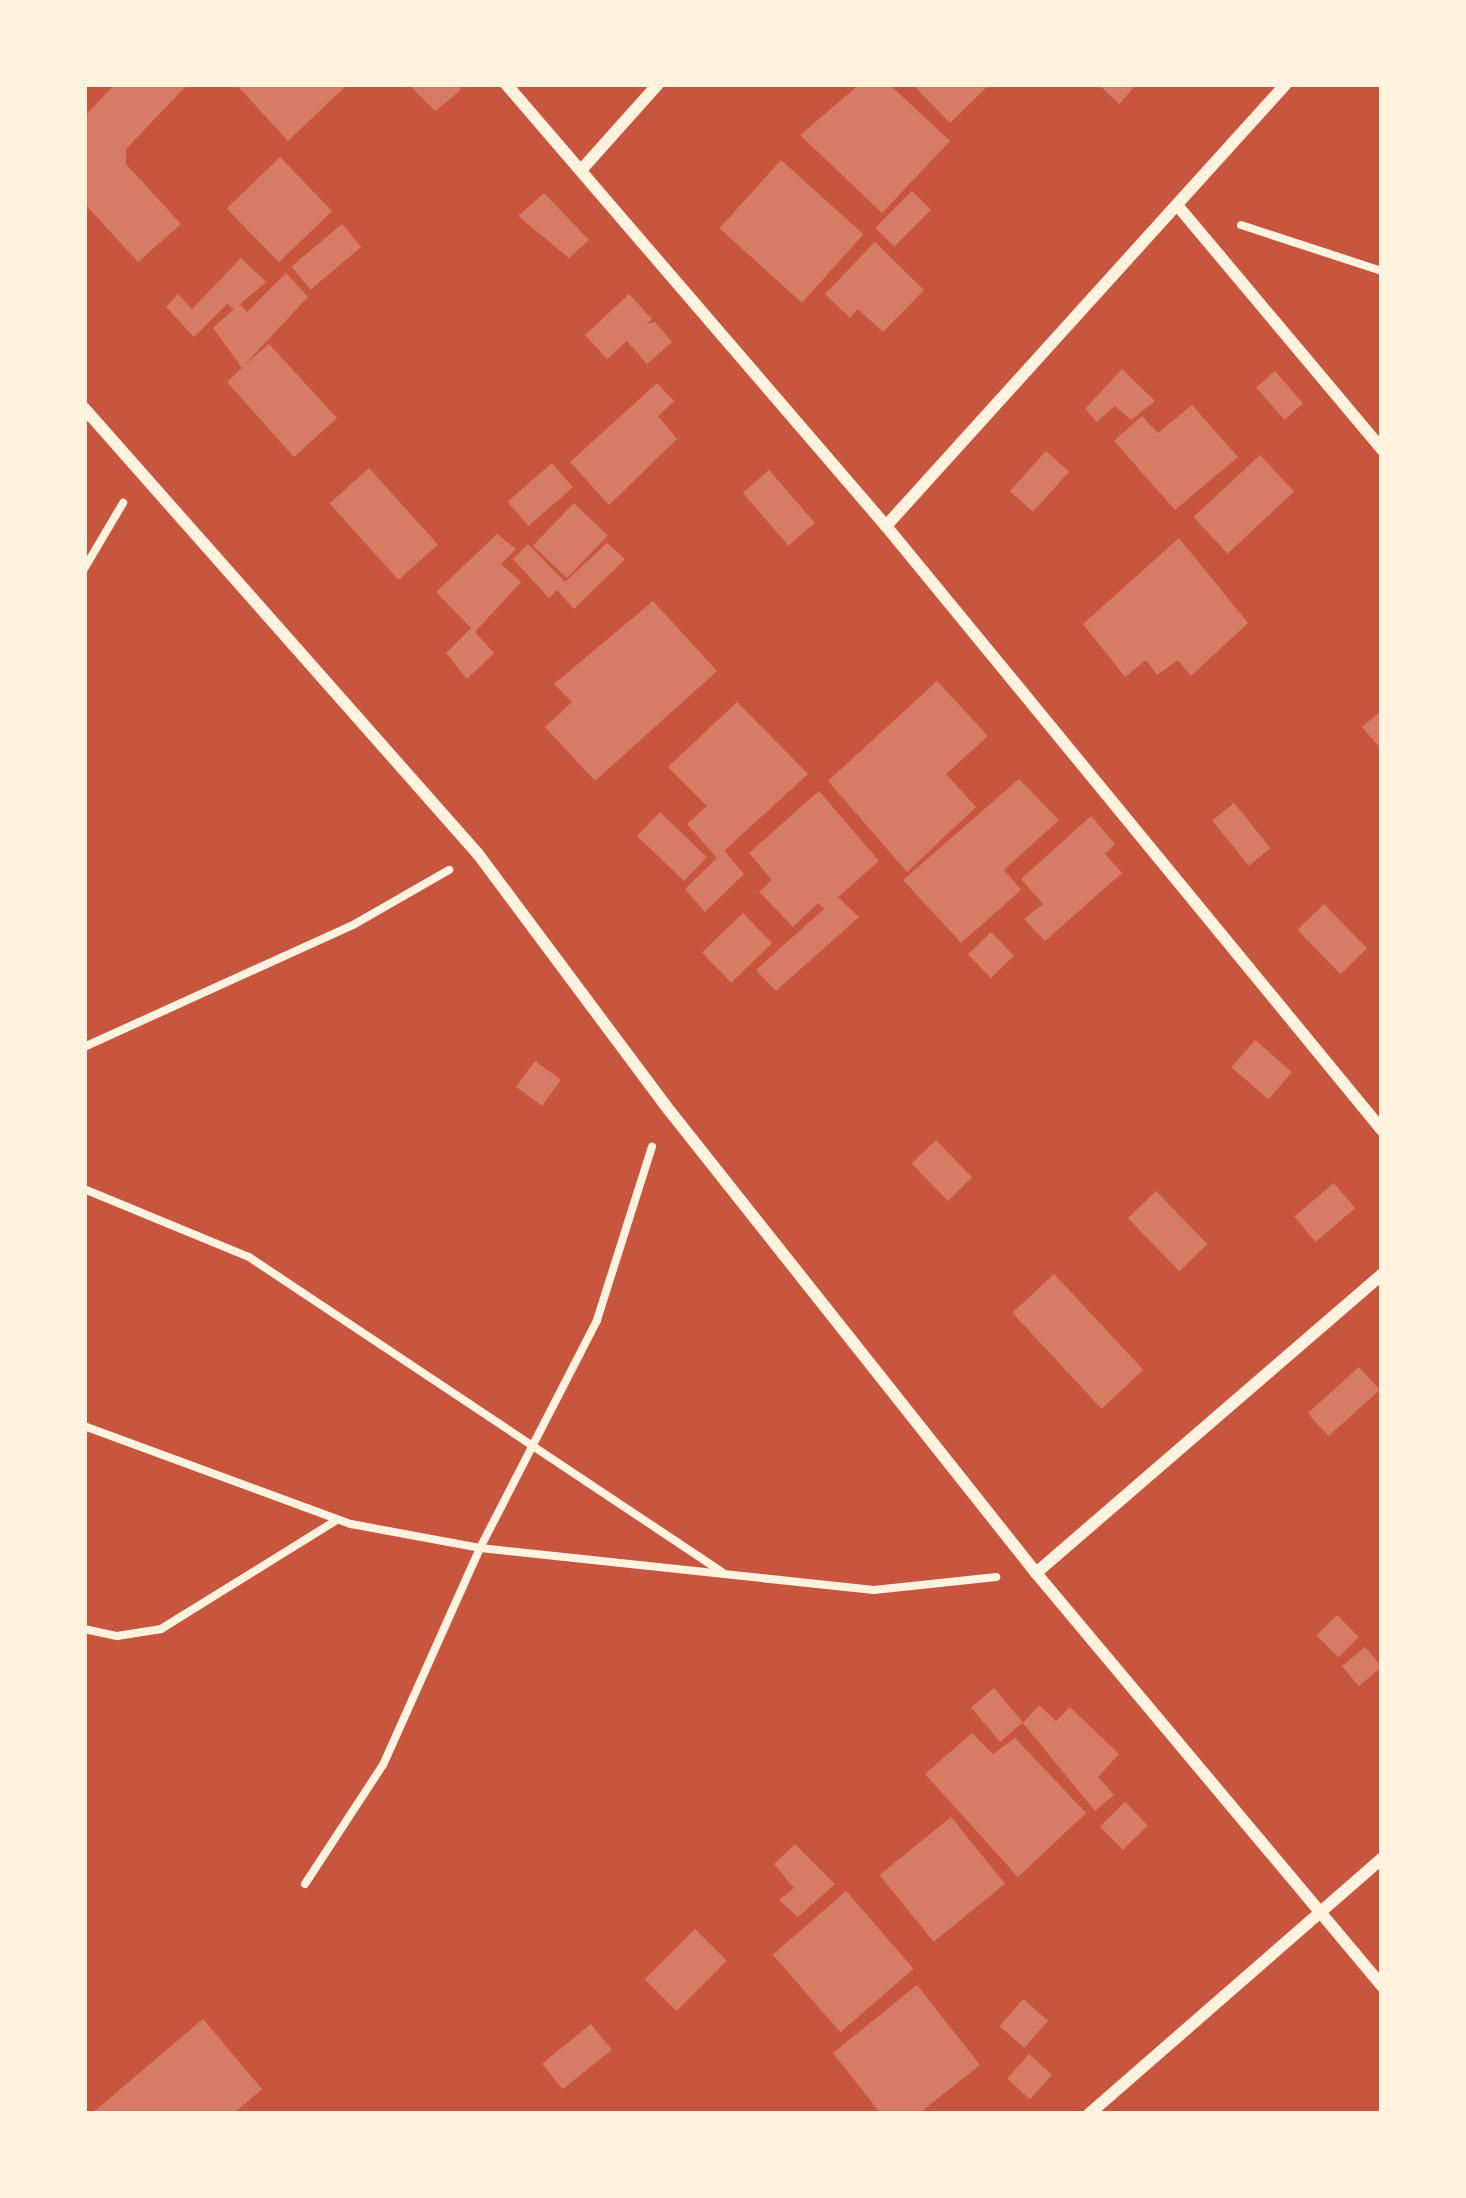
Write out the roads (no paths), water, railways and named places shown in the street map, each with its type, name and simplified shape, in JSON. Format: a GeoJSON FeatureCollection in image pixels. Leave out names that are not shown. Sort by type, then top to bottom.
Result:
{"type":"FeatureCollection","features":[{"type":"Feature","properties":{"kind":"street"},"geometry":{"type":"LineString","coordinates":[[506,84],[583,168],[886,526],[1382,1130]]}},
{"type":"Feature","properties":{"kind":"street"},"geometry":{"type":"LineString","coordinates":[[583,168],[658,84]]}},
{"type":"Feature","properties":{"kind":"street"},"geometry":{"type":"LineString","coordinates":[[886,526],[1286,84]]}},
{"type":"Feature","properties":{"kind":"street"},"geometry":{"type":"LineString","coordinates":[[1177,205],[1382,449]]}},
{"type":"Feature","properties":{"kind":"street"},"geometry":{"type":"LineString","coordinates":[[84,408],[478,854],[665,1105],[1036,1573],[1382,1986]]}},
{"type":"Feature","properties":{"kind":"street"},"geometry":{"type":"LineString","coordinates":[[1036,1573],[1382,1274]]}},
{"type":"Feature","properties":{"kind":"street"},"geometry":{"type":"LineString","coordinates":[[1089,2114],[1382,1858]]}}]}
